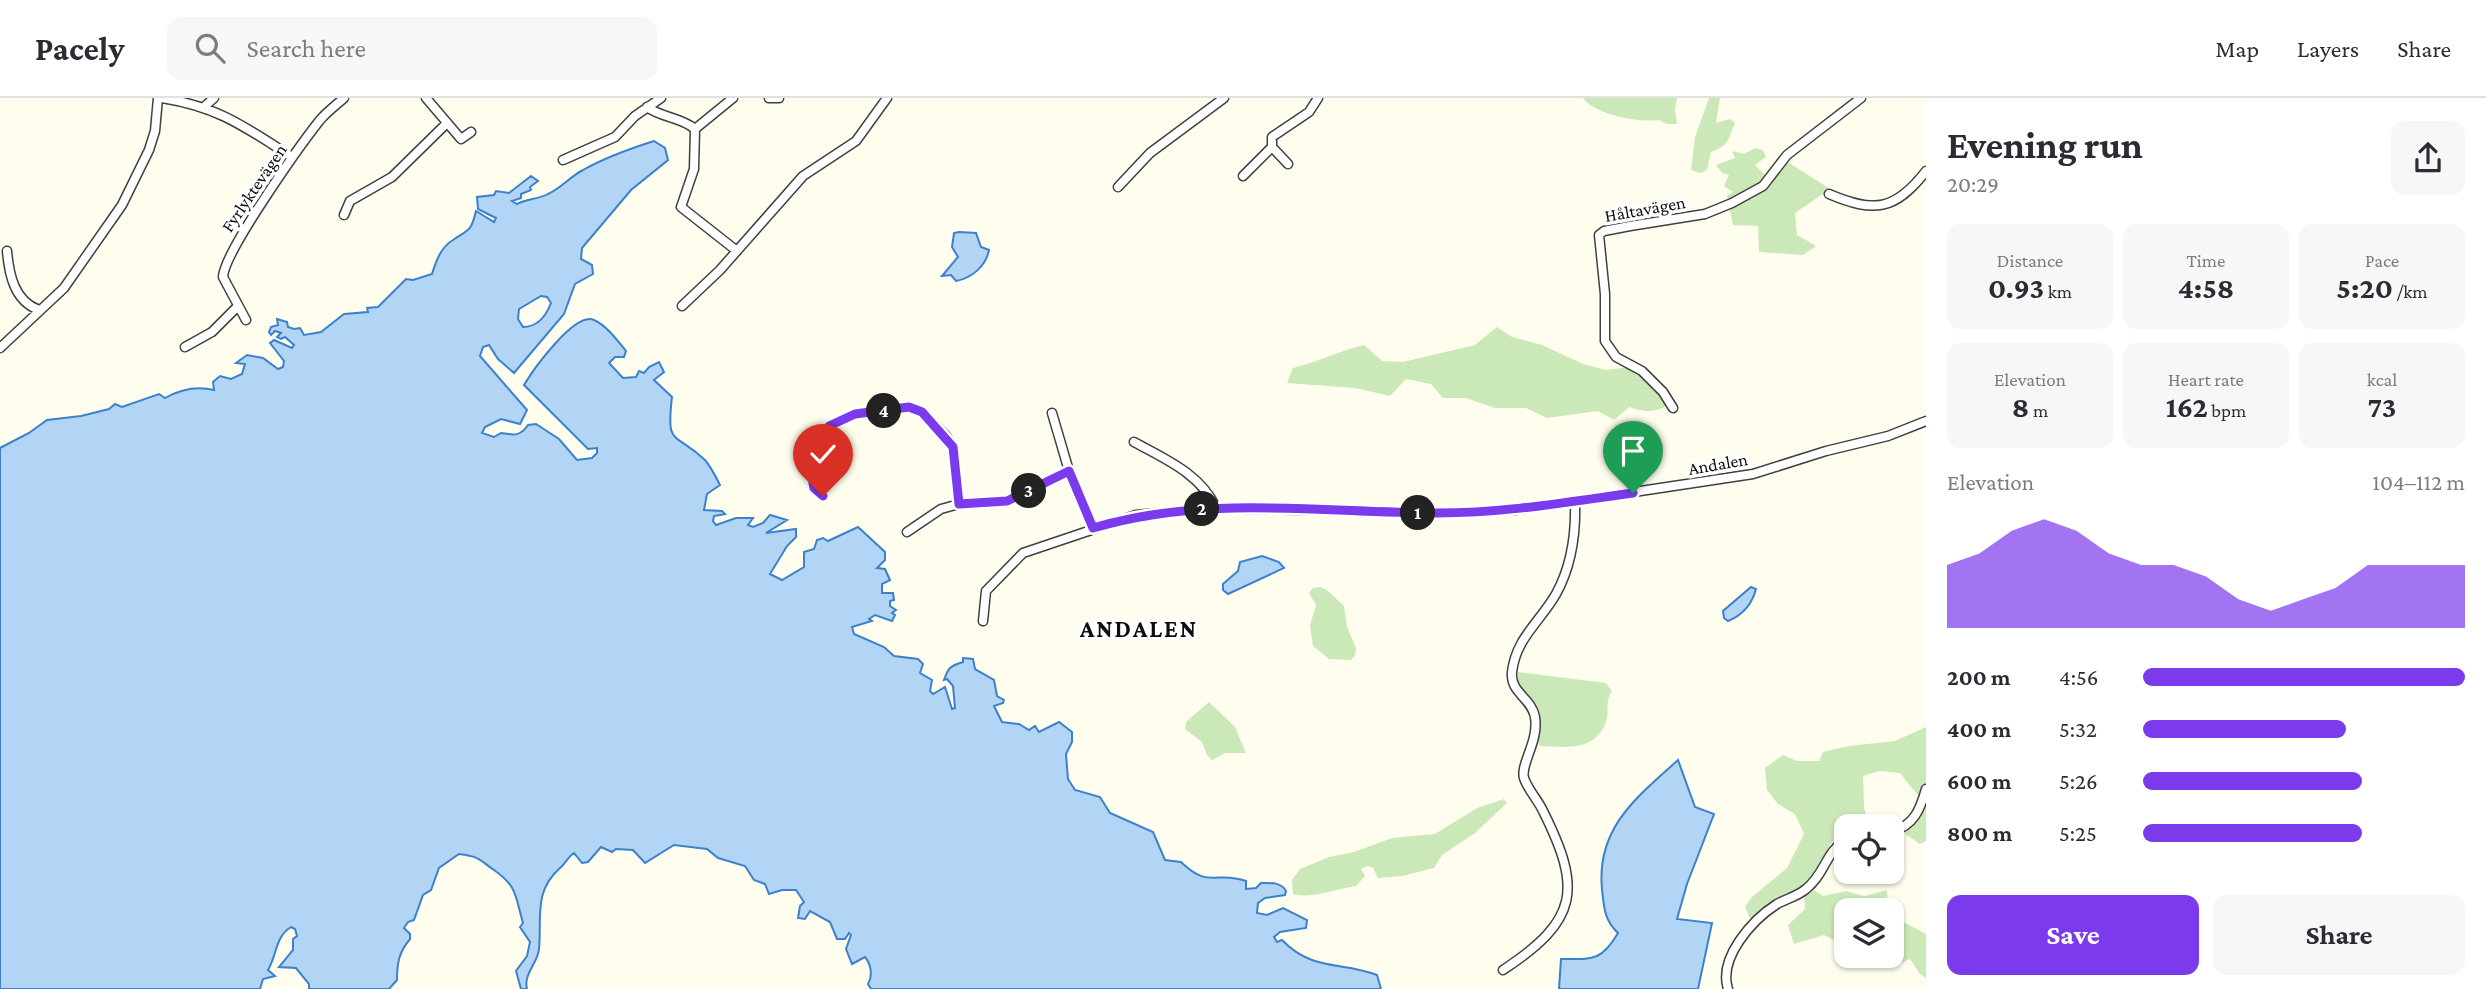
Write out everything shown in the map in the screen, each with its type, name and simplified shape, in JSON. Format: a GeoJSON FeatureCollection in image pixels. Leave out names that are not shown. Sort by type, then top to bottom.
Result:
{"type":"FeatureCollection","features":[{"type":"Feature","properties":{"kind":"street"},"geometry":{"type":"LineString","coordinates":[[0,348],[64,288],[122,205],[149,150],[160,98],[205,106],[229,117],[292,158]]}},
{"type":"Feature","properties":{"kind":"street"},"geometry":{"type":"LineString","coordinates":[[205,106],[214,98]]}},
{"type":"Feature","properties":{"kind":"street","name":"Fyrlyktevägen"},"geometry":{"type":"LineString","coordinates":[[246,320],[225,283],[223,272],[238,239],[292,158],[321,120],[344,98]]}},
{"type":"Feature","properties":{"kind":"street"},"geometry":{"type":"LineString","coordinates":[[426,98],[461,139],[471,132]]}},
{"type":"Feature","properties":{"kind":"street"},"geometry":{"type":"LineString","coordinates":[[562,160],[615,137],[647,107],[661,98]]}},
{"type":"Feature","properties":{"kind":"street"},"geometry":{"type":"LineString","coordinates":[[733,98],[695,129],[694,169],[681,207],[737,251]]}},
{"type":"Feature","properties":{"kind":"street"},"geometry":{"type":"LineString","coordinates":[[769,98],[779,98]]}},
{"type":"Feature","properties":{"kind":"street"},"geometry":{"type":"LineString","coordinates":[[682,306],[737,251],[803,176],[856,141],[887,98]]}},
{"type":"Feature","properties":{"kind":"street"},"geometry":{"type":"LineString","coordinates":[[1118,187],[1150,153],[1224,98]]}},
{"type":"Feature","properties":{"kind":"street"},"geometry":{"type":"LineString","coordinates":[[1288,163],[1272,147],[1272,137],[1309,112],[1318,98]]}},
{"type":"Feature","properties":{"kind":"street","name":"Håltavägen"},"geometry":{"type":"LineString","coordinates":[[1673,408],[1663,392],[1642,371],[1616,357],[1605,341],[1605,294],[1599,234],[1617,228],[1705,214],[1732,203],[1763,186],[1787,155],[1861,98]]}},
{"type":"Feature","properties":{"kind":"street"},"geometry":{"type":"LineString","coordinates":[[647,107],[656,114],[687,122],[695,129]]}},
{"type":"Feature","properties":{"kind":"street"},"geometry":{"type":"LineString","coordinates":[[344,215],[350,201],[392,177],[447,123]]}},
{"type":"Feature","properties":{"kind":"street"},"geometry":{"type":"LineString","coordinates":[[1243,176],[1272,147]]}},
{"type":"Feature","properties":{"kind":"street"},"geometry":{"type":"LineString","coordinates":[[1829,194],[1860,206],[1889,204],[1909,191],[1926,171]]}},
{"type":"Feature","properties":{"kind":"street"},"geometry":{"type":"LineString","coordinates":[[7,251],[12,283],[27,304],[39,310]]}},
{"type":"Feature","properties":{"kind":"street"},"geometry":{"type":"LineString","coordinates":[[185,347],[212,332],[237,307]]}},
{"type":"Feature","properties":{"kind":"street"},"geometry":{"type":"LineString","coordinates":[[823,496],[814,488],[811,473],[829,426],[855,414],[909,407],[922,412],[950,441],[953,447],[959,504]]}},
{"type":"Feature","properties":{"kind":"street"},"geometry":{"type":"LineString","coordinates":[[1052,412],[1069,471],[1093,528]]}},
{"type":"Feature","properties":{"kind":"street","name":"Andalen"},"geometry":{"type":"LineString","coordinates":[[983,621],[986,591],[1023,553],[1136,515],[1216,508],[1439,513],[1514,510],[1753,474],[1826,450],[1888,436],[1926,421]]}},
{"type":"Feature","properties":{"kind":"street"},"geometry":{"type":"LineString","coordinates":[[1135,442],[1189,474],[1206,491],[1216,508]]}},
{"type":"Feature","properties":{"kind":"street"},"geometry":{"type":"LineString","coordinates":[[907,532],[941,509],[959,504],[1007,501],[1069,471]]}},
{"type":"Feature","properties":{"kind":"street"},"geometry":{"type":"LineString","coordinates":[[1503,970],[1548,936],[1558,921],[1569,887],[1566,863],[1544,813],[1524,779],[1525,765],[1535,739],[1535,717],[1529,703],[1517,692],[1511,680],[1514,657],[1520,643],[1556,594],[1567,567],[1575,532],[1575,502]]}},
{"type":"Feature","properties":{"kind":"street"},"geometry":{"type":"LineString","coordinates":[[1904,828],[1917,815],[1926,789]]}},
{"type":"Feature","properties":{"kind":"street"},"geometry":{"type":"LineString","coordinates":[[1728,989],[1727,964],[1739,942],[1762,916],[1778,904],[1805,891],[1817,879],[1834,848]]}},
{"type":"Feature","properties":{"kind":"green space"},"geometry":{"type":"Polygon","coordinates":[[[1583,98],[1677,98],[1677,124],[1606,113],[1583,98]]]}},
{"type":"Feature","properties":{"kind":"green space"},"geometry":{"type":"Polygon","coordinates":[[[1709,98],[1720,98],[1716,123],[1730,119],[1735,123],[1728,141],[1711,152],[1707,170],[1700,173],[1691,170],[1695,137],[1709,98]]]}},
{"type":"Feature","properties":{"kind":"green space"},"geometry":{"type":"Polygon","coordinates":[[[1755,148],[1763,150],[1766,157],[1755,165],[1766,176],[1780,157],[1830,189],[1795,213],[1797,235],[1816,246],[1803,255],[1759,252],[1758,226],[1733,225],[1727,196],[1733,192],[1724,186],[1729,175],[1722,173],[1716,165],[1735,158],[1732,151],[1744,154],[1755,148]]]}},
{"type":"Feature","properties":{"kind":"green space"},"geometry":{"type":"Polygon","coordinates":[[[1497,327],[1512,337],[1542,345],[1583,364],[1606,370],[1631,367],[1662,384],[1668,405],[1649,411],[1629,407],[1614,420],[1598,411],[1547,418],[1526,408],[1495,408],[1466,398],[1443,398],[1431,384],[1406,379],[1390,396],[1355,388],[1287,383],[1293,368],[1364,345],[1382,361],[1403,362],[1475,345],[1497,327]]]}},
{"type":"Feature","properties":{"kind":"green space"},"geometry":{"type":"Polygon","coordinates":[[[1320,587],[1344,606],[1347,627],[1356,648],[1351,660],[1329,659],[1313,646],[1310,625],[1316,605],[1309,593],[1313,588],[1320,587]]]}},
{"type":"Feature","properties":{"kind":"green space"},"geometry":{"type":"Polygon","coordinates":[[[1518,672],[1606,683],[1612,691],[1608,700],[1606,722],[1601,732],[1594,739],[1578,746],[1539,746],[1538,720],[1517,685],[1518,672]]]}},
{"type":"Feature","properties":{"kind":"green space"},"geometry":{"type":"Polygon","coordinates":[[[1209,702],[1235,727],[1246,753],[1225,753],[1212,760],[1202,742],[1185,729],[1186,722],[1209,702]]]}},
{"type":"Feature","properties":{"kind":"green space"},"geometry":{"type":"Polygon","coordinates":[[[1926,727],[1926,841],[1920,844],[1905,834],[1925,804],[1900,773],[1879,771],[1863,776],[1866,814],[1834,814],[1834,841],[1816,875],[1808,883],[1769,905],[1752,923],[1745,907],[1751,898],[1787,868],[1804,834],[1795,814],[1778,804],[1767,790],[1765,768],[1783,755],[1797,761],[1819,761],[1823,752],[1895,741],[1926,727]]]}},
{"type":"Feature","properties":{"kind":"green space"},"geometry":{"type":"Polygon","coordinates":[[[1504,799],[1507,803],[1475,833],[1442,855],[1434,868],[1402,876],[1378,878],[1373,868],[1367,866],[1361,869],[1365,876],[1356,886],[1317,894],[1293,894],[1292,880],[1300,869],[1329,857],[1354,852],[1392,838],[1435,834],[1477,808],[1504,799]]]}},
{"type":"Feature","properties":{"kind":"green space"},"geometry":{"type":"Polygon","coordinates":[[[1814,890],[1823,896],[1846,891],[1864,896],[1887,890],[1887,898],[1834,898],[1834,940],[1824,935],[1794,944],[1788,925],[1805,909],[1804,896],[1814,890]]]}},
{"type":"Feature","properties":{"kind":"green space"},"geometry":{"type":"Polygon","coordinates":[[[1904,922],[1926,934],[1926,978],[1910,959],[1904,961],[1904,922]]]}},
{"type":"Feature","properties":{"kind":"water"},"geometry":{"type":"Polygon","coordinates":[[[654,141],[665,148],[668,160],[631,190],[582,248],[581,259],[592,265],[593,274],[575,284],[564,314],[514,373],[498,359],[489,345],[483,347],[480,356],[527,410],[520,424],[501,419],[485,427],[482,433],[494,437],[501,433],[516,434],[528,425],[536,424],[559,439],[577,460],[592,458],[597,453],[597,448],[588,449],[524,385],[545,355],[576,324],[586,320],[598,322],[626,351],[624,357],[615,357],[609,363],[623,378],[636,377],[639,371],[644,373],[659,362],[664,372],[654,380],[672,397],[672,431],[679,441],[705,460],[720,485],[707,494],[704,510],[722,511],[725,514],[714,516],[716,525],[736,518],[753,518],[748,525],[753,527],[763,523],[770,515],[787,520],[766,533],[796,529],[796,537],[787,546],[770,574],[782,580],[804,567],[804,552],[814,549],[817,540],[823,538],[828,541],[858,527],[885,552],[885,560],[877,568],[885,569],[890,580],[882,584],[882,593],[893,593],[894,600],[890,601],[890,606],[896,610],[892,613],[895,615],[892,621],[875,615],[869,619],[872,621],[852,627],[854,634],[884,647],[894,656],[918,659],[923,664],[920,673],[932,680],[930,691],[933,694],[945,687],[952,709],[955,708],[953,686],[947,679],[944,680],[950,668],[963,662],[963,658],[973,659],[975,669],[994,680],[997,696],[1004,700],[994,706],[1002,722],[1019,724],[1029,730],[1035,726],[1039,732],[1059,722],[1072,732],[1072,742],[1066,754],[1068,779],[1075,790],[1100,797],[1110,813],[1153,832],[1165,860],[1181,862],[1206,877],[1246,881],[1246,889],[1256,888],[1261,883],[1281,886],[1286,891],[1285,895],[1265,898],[1258,903],[1257,913],[1267,915],[1283,908],[1307,920],[1306,928],[1280,932],[1274,937],[1277,942],[1282,940],[1305,957],[1316,961],[1377,975],[1381,989],[871,989],[868,984],[871,974],[867,960],[865,957],[852,964],[846,949],[851,935],[849,933],[845,939],[837,939],[830,922],[810,911],[805,919],[798,918],[800,906],[804,902],[796,890],[769,894],[765,884],[754,880],[745,866],[718,858],[707,849],[674,845],[645,863],[633,850],[616,849],[612,852],[601,847],[588,862],[582,863],[574,853],[570,856],[551,877],[542,896],[539,949],[527,978],[527,989],[521,989],[516,971],[527,956],[530,942],[520,927],[523,923],[512,887],[476,857],[459,854],[439,868],[431,890],[423,895],[414,920],[408,922],[404,928],[410,934],[410,939],[399,958],[397,980],[389,989],[309,989],[309,984],[296,968],[279,967],[293,950],[293,939],[297,936],[295,929],[291,927],[279,941],[268,970],[275,976],[263,979],[260,989],[0,989],[0,448],[47,420],[81,416],[109,409],[115,404],[122,407],[159,394],[165,398],[190,389],[214,390],[213,382],[220,376],[231,379],[242,374],[245,364],[236,363],[247,355],[263,358],[278,369],[283,367],[284,361],[270,343],[274,340],[292,348],[294,345],[285,337],[277,337],[281,333],[275,331],[271,335],[269,332],[271,327],[278,325],[277,319],[287,322],[288,327],[300,328],[304,335],[321,332],[344,314],[368,312],[367,308],[378,307],[406,279],[413,280],[432,274],[442,250],[469,229],[476,211],[494,222],[496,218],[478,209],[477,197],[494,195],[496,191],[509,193],[531,176],[538,181],[530,187],[531,190],[521,194],[521,198],[512,201],[517,204],[541,197],[591,166],[654,141]],[[541,296],[519,309],[518,319],[523,327],[537,323],[544,316],[551,303],[547,297],[541,296]]]}},
{"type":"Feature","properties":{"kind":"water"},"geometry":{"type":"Polygon","coordinates":[[[954,233],[976,233],[981,247],[989,250],[985,261],[977,270],[956,281],[951,275],[942,276],[958,257],[952,247],[954,233]]]}},
{"type":"Feature","properties":{"kind":"water"},"geometry":{"type":"Polygon","coordinates":[[[1262,556],[1279,562],[1284,568],[1228,594],[1223,590],[1223,584],[1238,571],[1240,562],[1262,556]]]}},
{"type":"Feature","properties":{"kind":"water"},"geometry":{"type":"Polygon","coordinates":[[[1751,587],[1756,589],[1746,608],[1728,621],[1724,618],[1723,611],[1751,587]]]}},
{"type":"Feature","properties":{"kind":"water"},"geometry":{"type":"Polygon","coordinates":[[[1678,760],[1695,807],[1714,814],[1687,884],[1677,919],[1712,923],[1698,989],[1559,989],[1561,959],[1595,957],[1606,949],[1618,933],[1607,918],[1603,902],[1602,867],[1606,848],[1613,831],[1634,801],[1678,760]]]}},
{"type":"Feature","properties":{"kind":"district","name":"ANDALEN"},"geometry":{"type":"Point","coordinates":[1139,628]}},
{"type":"Feature","properties":{"kind":"route"},"geometry":{"type":"LineString","coordinates":[[823,496],[814,488],[811,473],[829,426],[838,419],[855,414],[900,407],[922,412],[950,441],[953,447],[959,504],[1007,501],[1069,471],[1093,528],[1136,515],[1216,508],[1314,508],[1439,513],[1512,510],[1633,493]]}}]}
